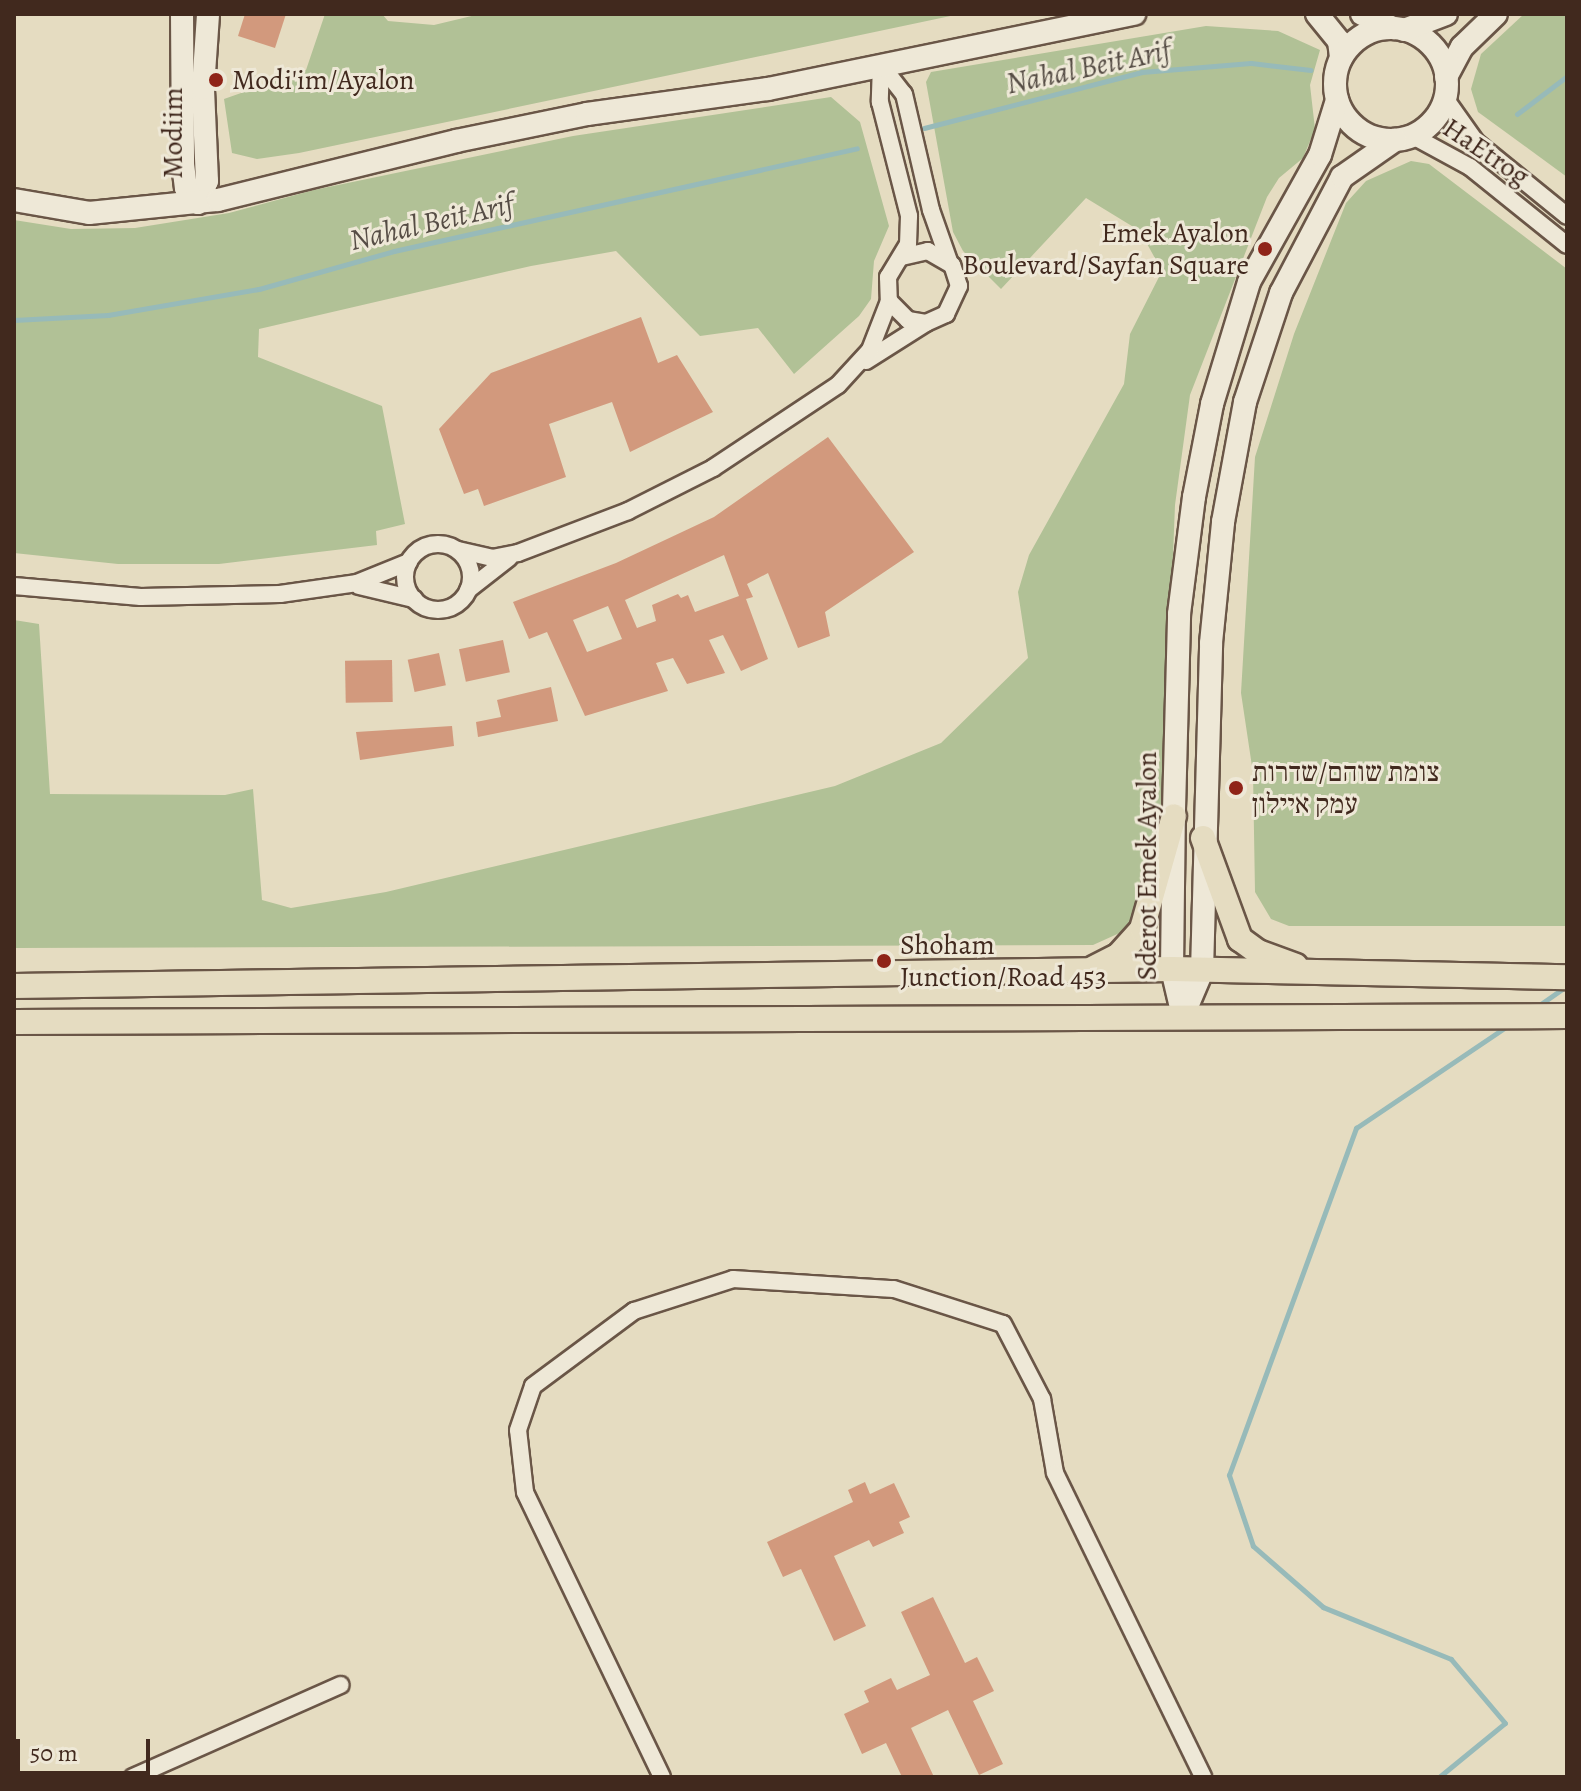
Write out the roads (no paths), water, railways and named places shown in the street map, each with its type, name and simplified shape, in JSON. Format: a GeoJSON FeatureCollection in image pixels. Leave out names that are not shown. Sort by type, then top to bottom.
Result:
{"type":"FeatureCollection","features":[{"type":"Feature","properties":{"kind":"main road","name":"Modiim"},"geometry":{"type":"LineString","coordinates":[[182,14],[183,164],[186,188],[198,203],[207,181],[203,88],[208,14]]}},
{"type":"Feature","properties":{"kind":"main road"},"geometry":{"type":"LineString","coordinates":[[14,200],[89,213],[198,203],[456,141],[881,65],[1134,14]]}},
{"type":"Feature","properties":{"kind":"main road"},"geometry":{"type":"LineString","coordinates":[[1317,14],[1339,41],[1341,58],[1337,100],[1359,130],[1403,137],[1432,121],[1462,47],[1496,14]]}},
{"type":"Feature","properties":{"kind":"main road"},"geometry":{"type":"LineString","coordinates":[[1362,14],[1399,29],[1437,52],[1446,87]]}},
{"type":"Feature","properties":{"kind":"main road"},"geometry":{"type":"LineString","coordinates":[[1341,58],[1358,38],[1446,14]]}},
{"type":"Feature","properties":{"kind":"main road","name":"Sderot Emek Ayalon"},"geometry":{"type":"LineString","coordinates":[[1183,1016],[1172,969],[1179,614],[1212,404],[1249,282],[1320,155],[1337,100]]}},
{"type":"Feature","properties":{"kind":"main road","name":"Sderot Emek Ayalon"},"geometry":{"type":"LineString","coordinates":[[1183,1016],[1202,971],[1203,838],[1214,613],[1223,522],[1245,402],[1281,293],[1342,177],[1403,137]]}},
{"type":"Feature","properties":{"kind":"main road"},"geometry":{"type":"LineString","coordinates":[[1067,973],[1101,966],[1133,944],[1149,912],[1174,816]]}},
{"type":"Feature","properties":{"kind":"main road"},"geometry":{"type":"LineString","coordinates":[[1203,838],[1240,939],[1268,957],[1325,974]]}},
{"type":"Feature","properties":{"kind":"main road"},"geometry":{"type":"LineString","coordinates":[[14,986],[1067,973],[1172,969],[1567,977]]}},
{"type":"Feature","properties":{"kind":"main road"},"geometry":{"type":"LineString","coordinates":[[14,1022],[1183,1016],[1560,1019]]}},
{"type":"Feature","properties":{"kind":"street"},"geometry":{"type":"LineString","coordinates":[[855,368],[880,332],[889,301],[888,277],[902,257],[910,233],[908,203],[880,102],[881,65]]}},
{"type":"Feature","properties":{"kind":"street"},"geometry":{"type":"LineString","coordinates":[[345,585],[409,562],[430,545],[492,558],[518,553],[628,511],[713,468],[802,411],[855,368],[926,323],[946,314],[958,296],[957,275],[949,263],[931,210],[904,94],[881,65]]}},
{"type":"Feature","properties":{"kind":"street","name":"HaEtrog"},"geometry":{"type":"LineString","coordinates":[[1446,87],[1476,142],[1567,216]]}},
{"type":"Feature","properties":{"kind":"street","name":"HaEtrog"},"geometry":{"type":"LineString","coordinates":[[1403,137],[1470,167],[1567,245]]}},
{"type":"Feature","properties":{"kind":"street"},"geometry":{"type":"LineString","coordinates":[[902,257],[928,251],[949,263]]}},
{"type":"Feature","properties":{"kind":"street"},"geometry":{"type":"LineString","coordinates":[[889,301],[901,316],[926,323]]}},
{"type":"Feature","properties":{"kind":"street"},"geometry":{"type":"LineString","coordinates":[[458,550],[469,566],[468,590]]}},
{"type":"Feature","properties":{"kind":"street"},"geometry":{"type":"LineString","coordinates":[[14,586],[189,598],[345,585],[391,590],[441,609],[459,602],[468,590],[518,553]]}},
{"type":"Feature","properties":{"kind":"street"},"geometry":{"type":"LineString","coordinates":[[409,562],[405,579],[414,599]]}},
{"type":"Feature","properties":{"kind":"street"},"geometry":{"type":"LineString","coordinates":[[662,1777],[525,1492],[518,1430],[533,1386],[634,1311],[733,1279],[894,1289],[1003,1324],[1042,1399],[1055,1473],[1203,1777]]}},
{"type":"Feature","properties":{"kind":"street"},"geometry":{"type":"LineString","coordinates":[[133,1777],[341,1685]]}},
{"type":"Feature","properties":{"kind":"waterway","name":"Nahal Beit Arif"},"geometry":{"type":"LineString","coordinates":[[924,128],[1142,72],[1251,63],[1311,70]]}},
{"type":"Feature","properties":{"kind":"waterway","name":"Nahal Beit Arif"},"geometry":{"type":"LineString","coordinates":[[1517,114],[1567,76]]}},
{"type":"Feature","properties":{"kind":"waterway","name":"Nahal Beit Arif"},"geometry":{"type":"LineString","coordinates":[[14,320],[108,315],[259,289],[394,251],[857,148]]}},
{"type":"Feature","properties":{"kind":"waterway"},"geometry":{"type":"LineString","coordinates":[[1535,1008],[1566,986]]}},
{"type":"Feature","properties":{"kind":"waterway"},"geometry":{"type":"LineString","coordinates":[[1439,1777],[1505,1723],[1451,1659],[1323,1607],[1253,1546],[1229,1475],[1356,1128],[1510,1024]]}},
{"type":"Feature","properties":{"kind":"place","name":"Modi'im/Ayalon"},"geometry":{"type":"Point","coordinates":[216,80]}},
{"type":"Feature","properties":{"kind":"place","name":"Emek Ayalon Boulevard/Sayfan Square"},"geometry":{"type":"Point","coordinates":[1265,249]}},
{"type":"Feature","properties":{"kind":"place","name":"צומת שוהם/שדרות עמק איילון"},"geometry":{"type":"Point","coordinates":[1236,788]}},
{"type":"Feature","properties":{"kind":"place","name":"Shoham Junction/Road 453"},"geometry":{"type":"Point","coordinates":[884,961]}}]}
